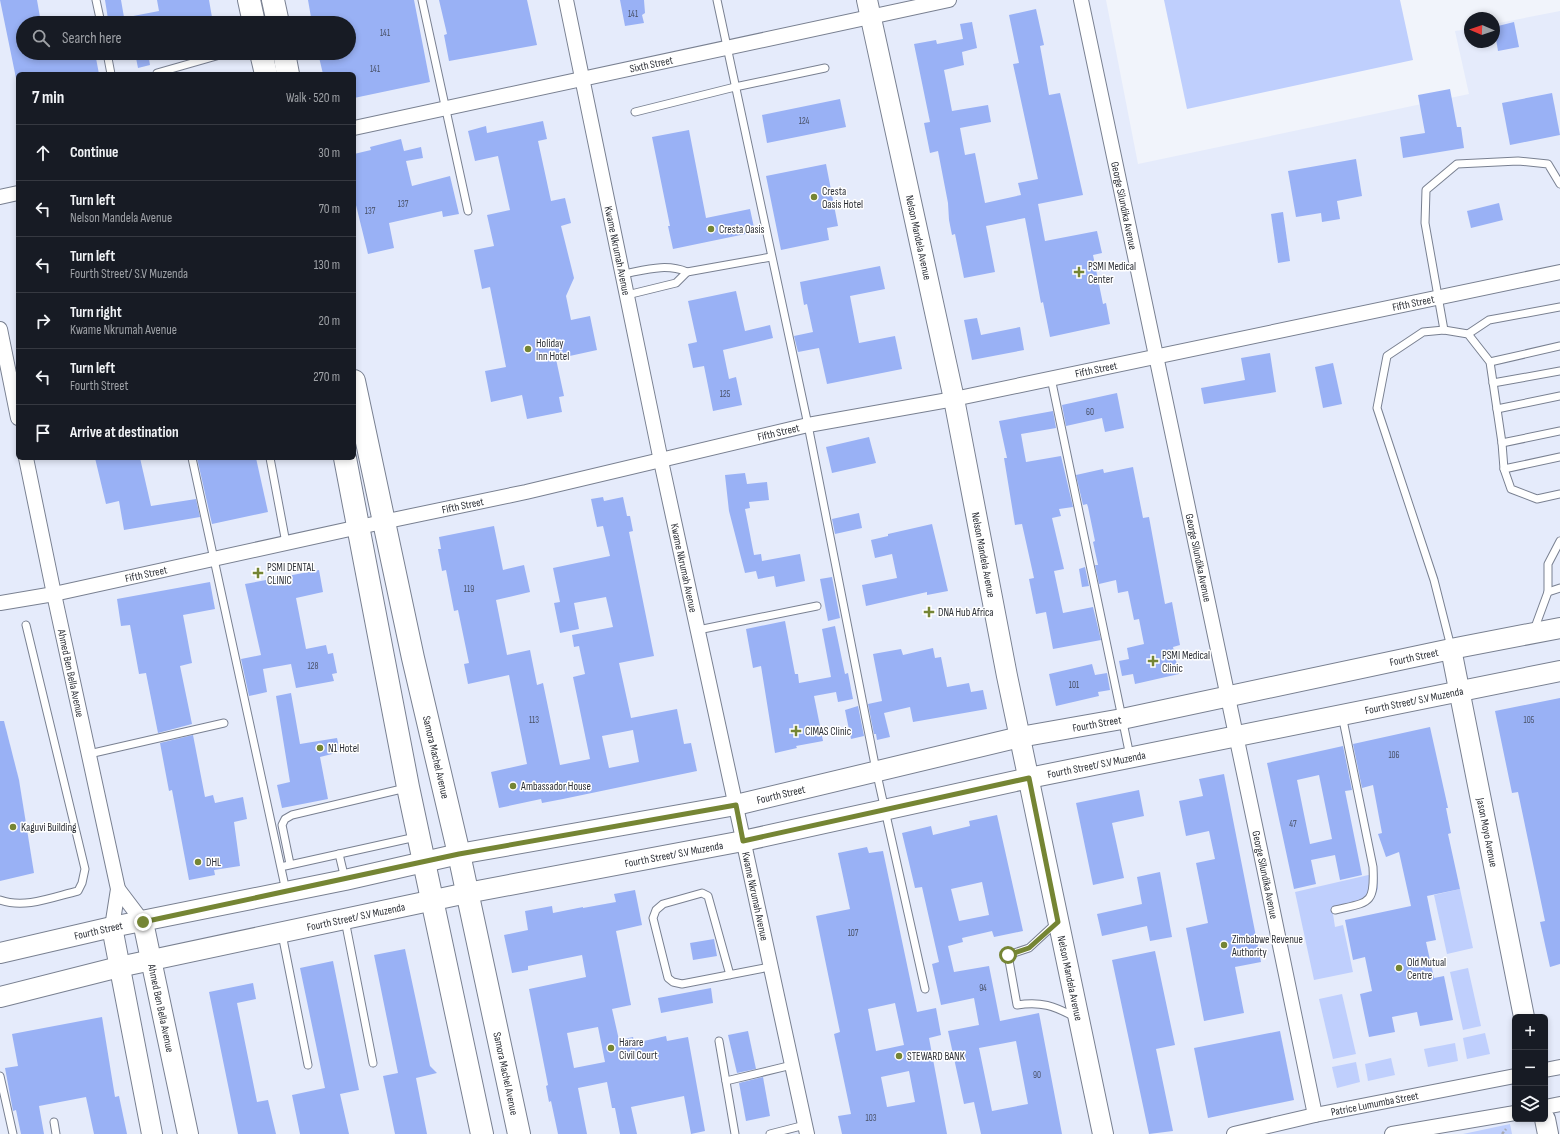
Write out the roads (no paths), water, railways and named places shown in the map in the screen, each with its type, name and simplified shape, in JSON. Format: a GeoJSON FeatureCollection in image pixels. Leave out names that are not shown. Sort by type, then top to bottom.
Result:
{"type":"FeatureCollection","features":[{"type":"Feature","properties":{"kind":"highway"},"geometry":{"type":"LineString","coordinates":[[249,0],[252,16]]}},
{"type":"Feature","properties":{"kind":"highway"},"geometry":{"type":"LineString","coordinates":[[273,0],[276,16]]}},
{"type":"Feature","properties":{"kind":"highway"},"geometry":{"type":"LineString","coordinates":[[263,60],[266,72]]}},
{"type":"Feature","properties":{"kind":"highway"},"geometry":{"type":"LineString","coordinates":[[285,60],[288,72]]}},
{"type":"Feature","properties":{"kind":"highway","name":"Samora Machel Avenue"},"geometry":{"type":"LineString","coordinates":[[356,390],[385,521],[412,658],[459,854],[519,1134]]}},
{"type":"Feature","properties":{"kind":"highway"},"geometry":{"type":"LineString","coordinates":[[345,460],[408,787],[482,1134]]}},
{"type":"Feature","properties":{"kind":"main road","name":"Nelson Mandela Avenue"},"geometry":{"type":"LineString","coordinates":[[869,9],[954,399],[1020,738],[1103,1134]]}},
{"type":"Feature","properties":{"kind":"main road","name":"Fourth Street"},"geometry":{"type":"LineString","coordinates":[[0,953],[112,927],[143,922],[286,891],[345,880],[459,854],[736,805],[876,770],[1020,738],[1122,719],[1451,649],[1560,628]]}},
{"type":"Feature","properties":{"kind":"main road","name":"Jason Moyo Avenue"},"geometry":{"type":"LineString","coordinates":[[1451,649],[1523,1014]]}},
{"type":"Feature","properties":{"kind":"main road","name":"Fourth Street/ S.V Muzenda"},"geometry":{"type":"LineString","coordinates":[[0,997],[119,967],[467,893],[743,841],[1029,778],[1560,671]]}},
{"type":"Feature","properties":{"kind":"main road","name":"Ahmed Ben Bella Avenue"},"geometry":{"type":"LineString","coordinates":[[143,922],[150,961],[188,1134]]}},
{"type":"Feature","properties":{"kind":"main road","name":"Ahmed Ben Bella Avenue"},"geometry":{"type":"LineString","coordinates":[[112,927],[152,1134]]}},
{"type":"Feature","properties":{"kind":"main road"},"geometry":{"type":"LineString","coordinates":[[1546,1122],[1548,1134]]}},
{"type":"Feature","properties":{"kind":"street","name":"Kwame Nkrumah Avenue"},"geometry":{"type":"LineString","coordinates":[[566,0],[661,461],[806,1129]]}},
{"type":"Feature","properties":{"kind":"street","name":"Sixth Street"},"geometry":{"type":"LineString","coordinates":[[356,128],[727,48],[869,9],[949,0]]}},
{"type":"Feature","properties":{"kind":"street","name":"George Silundika Avenue"},"geometry":{"type":"LineString","coordinates":[[1082,0],[1156,356],[1230,696],[1315,1115]]}},
{"type":"Feature","properties":{"kind":"street"},"geometry":{"type":"LineString","coordinates":[[0,197],[16,193]]}},
{"type":"Feature","properties":{"kind":"street","name":"Fifth Street"},"geometry":{"type":"LineString","coordinates":[[0,603],[54,594],[214,560],[358,526],[526,492],[808,425],[954,399],[1560,272]]}},
{"type":"Feature","properties":{"kind":"street"},"geometry":{"type":"LineString","coordinates":[[0,330],[16,408]]}},
{"type":"Feature","properties":{"kind":"street","name":"Ahmed Ben Bella Avenue"},"geometry":{"type":"LineString","coordinates":[[26,460],[118,889],[112,927]]}},
{"type":"Feature","properties":{"kind":"street","name":"Ahmed Ben Bella Avenue"},"geometry":{"type":"LineString","coordinates":[[118,889],[143,922]]}},
{"type":"Feature","properties":{"kind":"street"},"geometry":{"type":"LineString","coordinates":[[1548,1069],[1560,1067]]}},
{"type":"Feature","properties":{"kind":"street","name":"Patrice Lumumba Street"},"geometry":{"type":"LineString","coordinates":[[1234,1134],[1315,1115],[1512,1077]]}},
{"type":"Feature","properties":{"kind":"street"},"geometry":{"type":"LineString","coordinates":[[1548,1106],[1560,1104]]}},
{"type":"Feature","properties":{"kind":"street"},"geometry":{"type":"LineString","coordinates":[[1392,1134],[1512,1114]]}},
{"type":"Feature","properties":{"kind":"lane"},"geometry":{"type":"LineString","coordinates":[[96,0],[99,16]]}},
{"type":"Feature","properties":{"kind":"lane"},"geometry":{"type":"LineString","coordinates":[[422,0],[468,211]]}},
{"type":"Feature","properties":{"kind":"lane"},"geometry":{"type":"LineString","coordinates":[[717,0],[808,425],[876,770],[924,989]]}},
{"type":"Feature","properties":{"kind":"lane"},"geometry":{"type":"LineString","coordinates":[[108,60],[111,72]]}},
{"type":"Feature","properties":{"kind":"lane"},"geometry":{"type":"LineString","coordinates":[[160,72],[202,60]]}},
{"type":"Feature","properties":{"kind":"lane"},"geometry":{"type":"LineString","coordinates":[[634,112],[735,87],[825,68]]}},
{"type":"Feature","properties":{"kind":"lane"},"geometry":{"type":"LineString","coordinates":[[1444,330],[1436,297],[1425,223],[1426,190],[1457,164],[1518,161],[1548,164],[1560,184]]}},
{"type":"Feature","properties":{"kind":"lane"},"geometry":{"type":"LineString","coordinates":[[622,274],[667,267],[676,267],[687,272],[771,257]]}},
{"type":"Feature","properties":{"kind":"lane"},"geometry":{"type":"LineString","coordinates":[[627,295],[676,283],[687,272]]}},
{"type":"Feature","properties":{"kind":"lane"},"geometry":{"type":"LineString","coordinates":[[1468,334],[1489,320],[1560,307]]}},
{"type":"Feature","properties":{"kind":"lane"},"geometry":{"type":"LineString","coordinates":[[1451,649],[1434,580],[1377,408],[1387,356],[1422,332],[1444,330],[1468,334],[1490,362],[1502,443],[1504,469],[1511,489],[1537,499],[1560,494]]}},
{"type":"Feature","properties":{"kind":"lane"},"geometry":{"type":"LineString","coordinates":[[1490,362],[1560,346]]}},
{"type":"Feature","properties":{"kind":"lane"},"geometry":{"type":"LineString","coordinates":[[1493,383],[1560,371]]}},
{"type":"Feature","properties":{"kind":"lane"},"geometry":{"type":"LineString","coordinates":[[1051,378],[1130,758]]}},
{"type":"Feature","properties":{"kind":"lane"},"geometry":{"type":"LineString","coordinates":[[1497,410],[1560,396]]}},
{"type":"Feature","properties":{"kind":"lane"},"geometry":{"type":"LineString","coordinates":[[1502,443],[1560,431]]}},
{"type":"Feature","properties":{"kind":"lane"},"geometry":{"type":"LineString","coordinates":[[1504,469],[1560,457]]}},
{"type":"Feature","properties":{"kind":"lane"},"geometry":{"type":"LineString","coordinates":[[192,460],[286,891]]}},
{"type":"Feature","properties":{"kind":"lane"},"geometry":{"type":"LineString","coordinates":[[270,460],[286,543]]}},
{"type":"Feature","properties":{"kind":"lane"},"geometry":{"type":"LineString","coordinates":[[1532,634],[1548,592],[1548,564],[1560,541]]}},
{"type":"Feature","properties":{"kind":"lane"},"geometry":{"type":"LineString","coordinates":[[1548,592],[1560,588]]}},
{"type":"Feature","properties":{"kind":"lane"},"geometry":{"type":"LineString","coordinates":[[698,630],[817,606]]}},
{"type":"Feature","properties":{"kind":"lane"},"geometry":{"type":"LineString","coordinates":[[0,900],[11,904],[26,904],[78,891],[82,883],[85,869],[26,625]]}},
{"type":"Feature","properties":{"kind":"lane"},"geometry":{"type":"LineString","coordinates":[[1335,910],[1363,903],[1369,899],[1374,890],[1373,867],[1342,715]]}},
{"type":"Feature","properties":{"kind":"lane"},"geometry":{"type":"LineString","coordinates":[[89,754],[224,723]]}},
{"type":"Feature","properties":{"kind":"lane"},"geometry":{"type":"LineString","coordinates":[[290,864],[282,825],[285,819],[292,815],[408,787]]}},
{"type":"Feature","properties":{"kind":"lane"},"geometry":{"type":"LineString","coordinates":[[281,867],[419,837]]}},
{"type":"Feature","properties":{"kind":"lane"},"geometry":{"type":"LineString","coordinates":[[340,854],[345,880]]}},
{"type":"Feature","properties":{"kind":"lane"},"geometry":{"type":"LineString","coordinates":[[730,975],[708,896],[702,893],[663,904],[656,910],[654,918],[668,978],[672,982],[682,984],[730,975],[770,967]]}},
{"type":"Feature","properties":{"kind":"lane"},"geometry":{"type":"LineString","coordinates":[[345,919],[373,1063]]}},
{"type":"Feature","properties":{"kind":"lane"},"geometry":{"type":"LineString","coordinates":[[1058,922],[1029,948],[1008,955],[1017,1005],[1030,1003],[1054,1006],[1079,1019]]}},
{"type":"Feature","properties":{"kind":"lane"},"geometry":{"type":"LineString","coordinates":[[282,933],[308,1065]]}},
{"type":"Feature","properties":{"kind":"lane"},"geometry":{"type":"LineString","coordinates":[[719,1041],[735,1134]]}},
{"type":"Feature","properties":{"kind":"lane"},"geometry":{"type":"LineString","coordinates":[[726,1080],[792,1065]]}},
{"type":"Feature","properties":{"kind":"lane"},"geometry":{"type":"LineString","coordinates":[[0,1076],[12,1134]]}},
{"type":"Feature","properties":{"kind":"lane"},"geometry":{"type":"LineString","coordinates":[[54,1122],[56,1134]]}},
{"type":"Feature","properties":{"kind":"lane"},"geometry":{"type":"LineString","coordinates":[[770,1134],[806,1129]]}},
{"type":"Feature","properties":{"kind":"place","name":"Cresta Oasis Hotel"},"geometry":{"type":"Point","coordinates":[814,197]}},
{"type":"Feature","properties":{"kind":"place","name":"Cresta Oasis"},"geometry":{"type":"Point","coordinates":[711,229]}},
{"type":"Feature","properties":{"kind":"place","name":"PSMI Medical Center"},"geometry":{"type":"Point","coordinates":[1079,272]}},
{"type":"Feature","properties":{"kind":"place","name":"Holiday Inn Hotel"},"geometry":{"type":"Point","coordinates":[528,349]}},
{"type":"Feature","properties":{"kind":"place","name":"PSMI DENTAL CLINIC"},"geometry":{"type":"Point","coordinates":[258,573]}},
{"type":"Feature","properties":{"kind":"place","name":"DNA Hub Africa"},"geometry":{"type":"Point","coordinates":[929,612]}},
{"type":"Feature","properties":{"kind":"place","name":"PSMI Medical Clinic"},"geometry":{"type":"Point","coordinates":[1153,661]}},
{"type":"Feature","properties":{"kind":"place","name":"CIMAS Clinic"},"geometry":{"type":"Point","coordinates":[796,731]}},
{"type":"Feature","properties":{"kind":"place","name":"N1 Hotel"},"geometry":{"type":"Point","coordinates":[320,748]}},
{"type":"Feature","properties":{"kind":"place","name":"Ambassador House"},"geometry":{"type":"Point","coordinates":[513,786]}},
{"type":"Feature","properties":{"kind":"place","name":"Kaguvi Building"},"geometry":{"type":"Point","coordinates":[13,827]}},
{"type":"Feature","properties":{"kind":"place","name":"DHL"},"geometry":{"type":"Point","coordinates":[198,862]}},
{"type":"Feature","properties":{"kind":"place","name":"Zimbabwe Revenue Authority"},"geometry":{"type":"Point","coordinates":[1224,945]}},
{"type":"Feature","properties":{"kind":"place","name":"Old Mutual Centre"},"geometry":{"type":"Point","coordinates":[1399,968]}},
{"type":"Feature","properties":{"kind":"place","name":"Harare Civil Court"},"geometry":{"type":"Point","coordinates":[611,1048]}},
{"type":"Feature","properties":{"kind":"place","name":"STEWARD BANK"},"geometry":{"type":"Point","coordinates":[899,1056]}}]}
